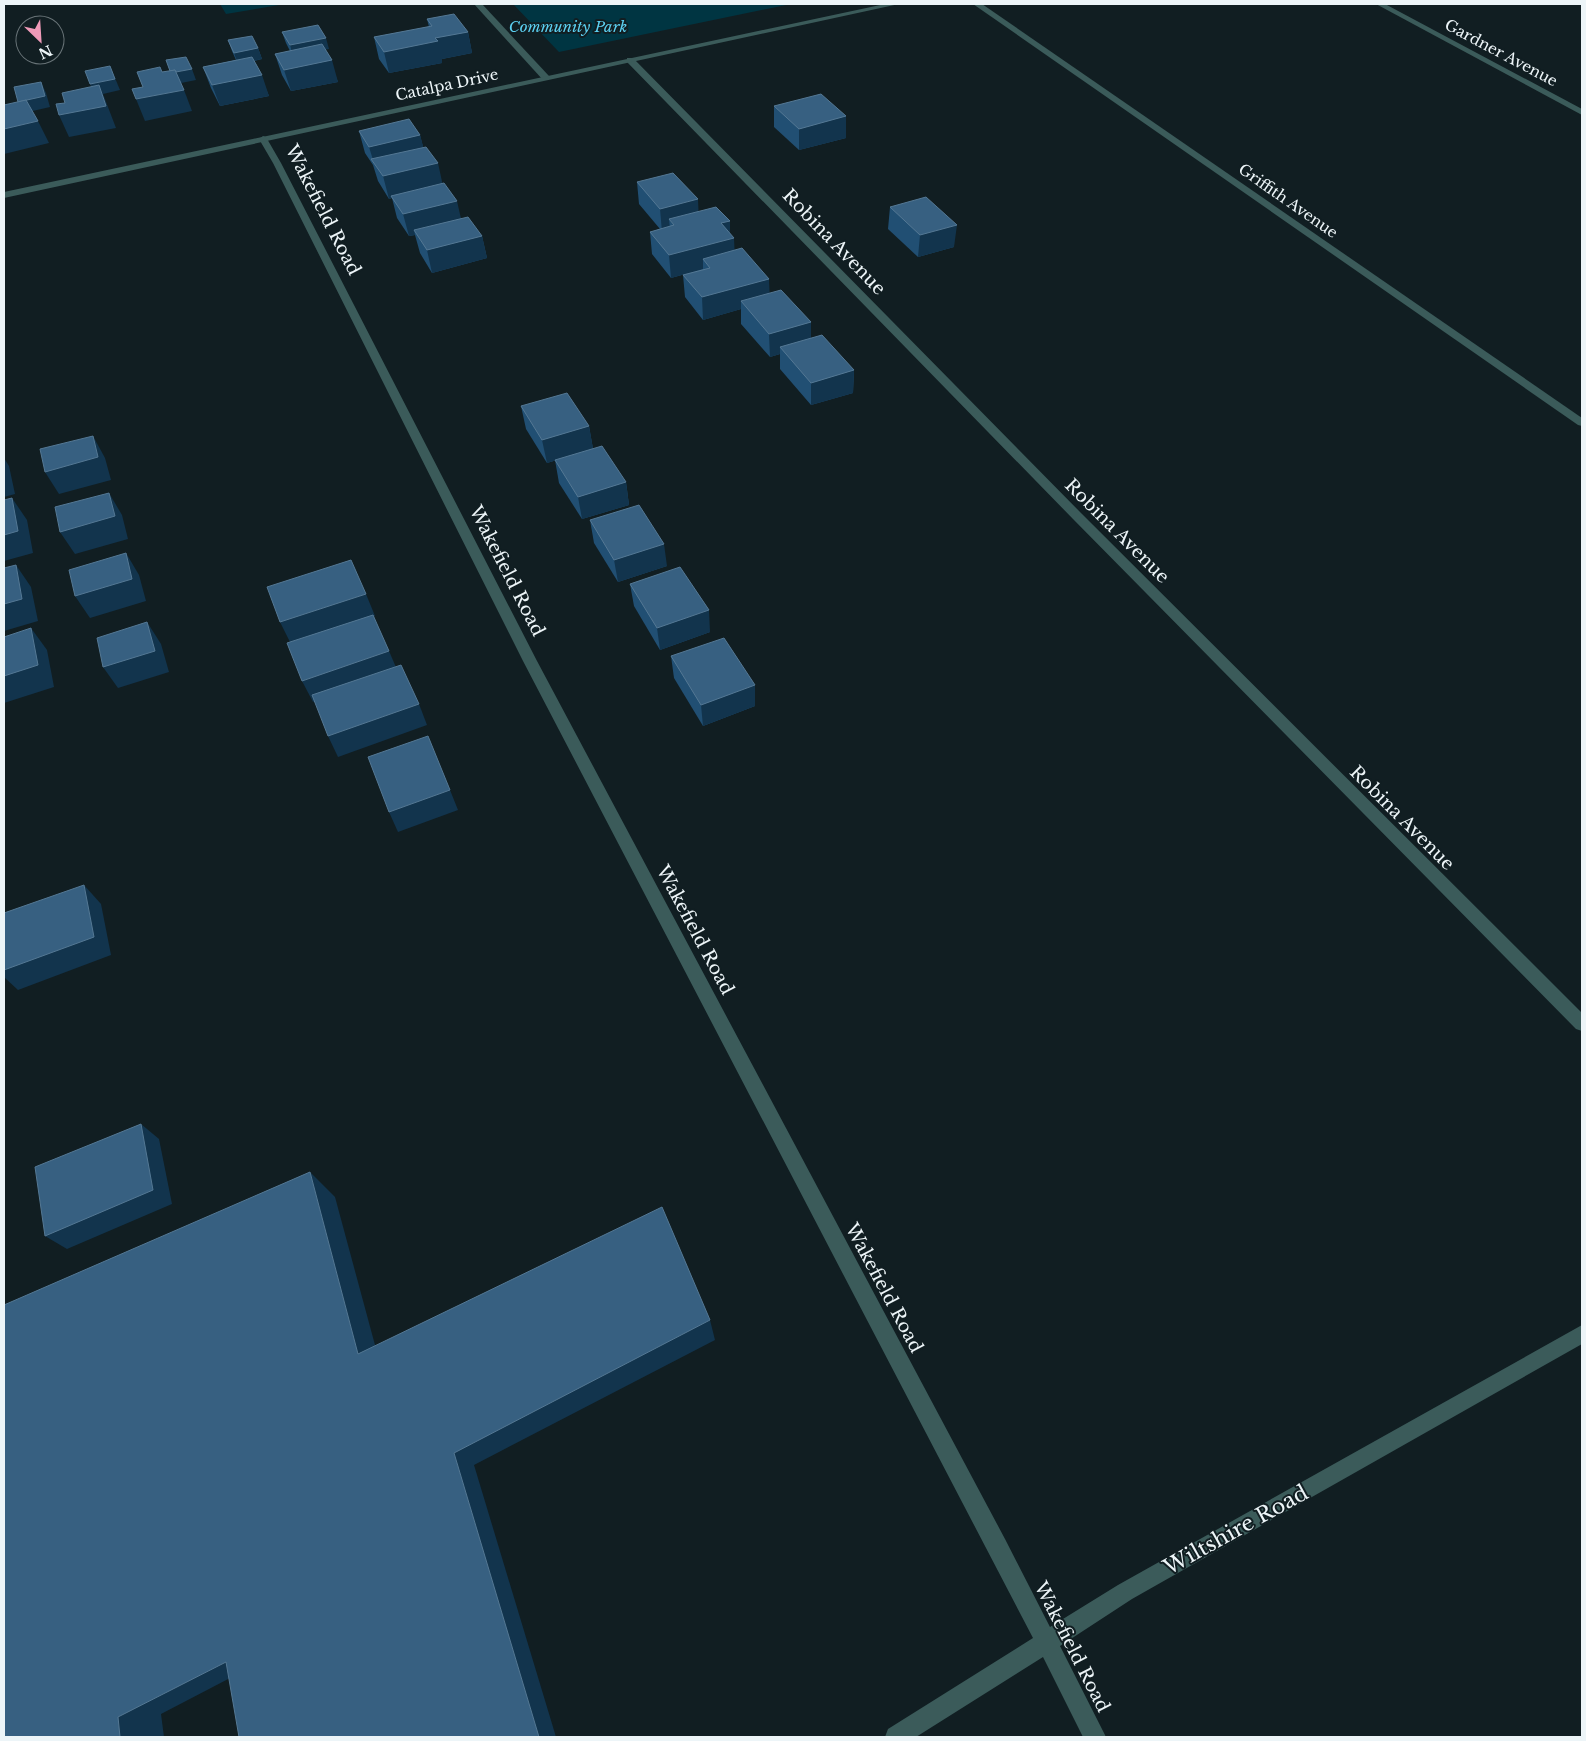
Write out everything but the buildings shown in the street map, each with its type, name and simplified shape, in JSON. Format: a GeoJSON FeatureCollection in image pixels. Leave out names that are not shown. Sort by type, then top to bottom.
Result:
{"type":"FeatureCollection","features":[{"type":"Feature","properties":{"kind":"street"},"geometry":{"type":"LineString","coordinates":[[478,4],[546,78]]}},
{"type":"Feature","properties":{"kind":"street","name":"Catalpa Drive"},"geometry":{"type":"LineString","coordinates":[[4,195],[895,4]]}},
{"type":"Feature","properties":{"kind":"street","name":"Griffith Avenue"},"geometry":{"type":"LineString","coordinates":[[977,4],[1582,423]]}},
{"type":"Feature","properties":{"kind":"street","name":"Gardner Avenue"},"geometry":{"type":"LineString","coordinates":[[1380,4],[1582,112]]}},
{"type":"Feature","properties":{"kind":"street","name":"Robina Avenue"},"geometry":{"type":"LineString","coordinates":[[630,60],[1077,516],[1582,1024]]}},
{"type":"Feature","properties":{"kind":"street","name":"Wakefield Road"},"geometry":{"type":"LineString","coordinates":[[263,139],[277,163],[530,661],[998,1546],[1095,1737]]}},
{"type":"Feature","properties":{"kind":"street","name":"Wiltshire Road"},"geometry":{"type":"LineString","coordinates":[[896,1737],[961,1694],[1125,1592],[1582,1334]]}},
{"type":"Feature","properties":{"kind":"green space"},"geometry":{"type":"Polygon","coordinates":[[[220,4],[285,4],[226,14],[220,4]]]}},
{"type":"Feature","properties":{"kind":"green space","name":"Community Park"},"geometry":{"type":"Polygon","coordinates":[[[513,4],[791,4],[559,52],[513,4]]]}}]}
